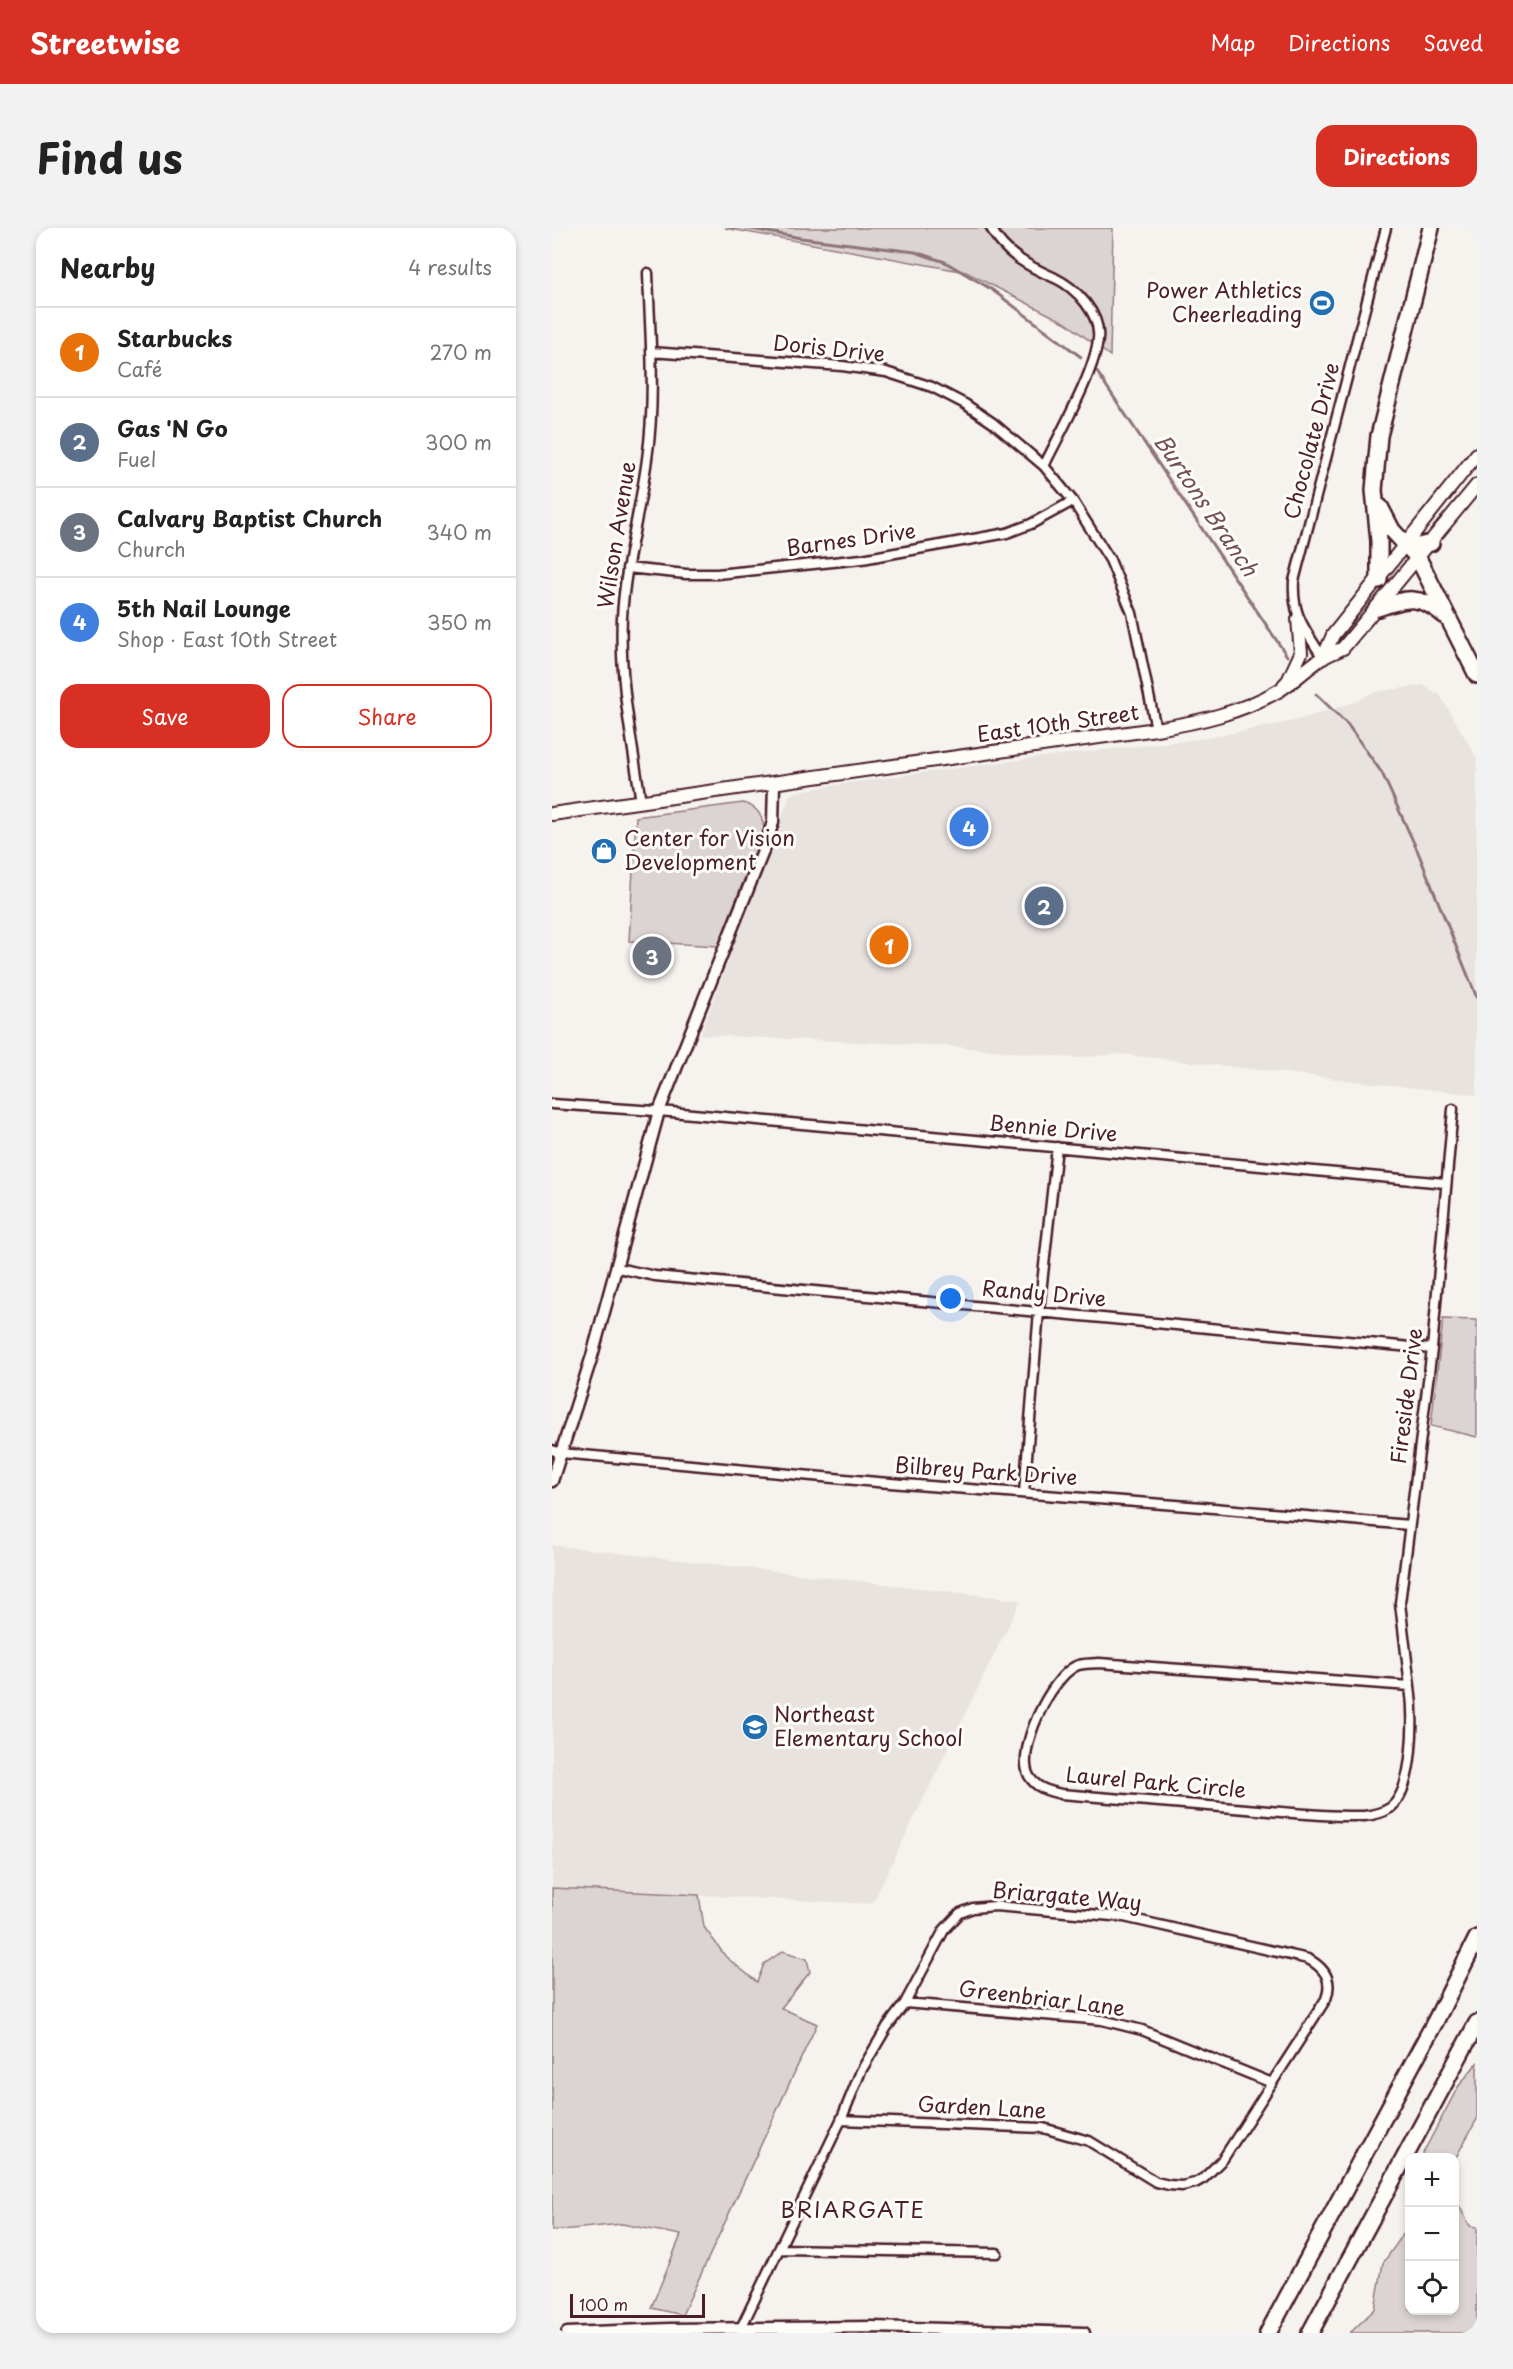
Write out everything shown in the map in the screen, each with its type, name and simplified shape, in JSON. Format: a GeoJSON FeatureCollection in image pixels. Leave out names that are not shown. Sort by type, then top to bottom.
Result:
{"type":"FeatureCollection","features":[{"type":"Feature","properties":{"kind":"highway"},"geometry":{"type":"LineString","coordinates":[[1378,580],[1379,541],[1374,490],[1379,436],[1431,228]]}},
{"type":"Feature","properties":{"kind":"highway"},"geometry":{"type":"LineString","coordinates":[[1374,490],[1387,522],[1418,558],[1477,675]]}},
{"type":"Feature","properties":{"kind":"highway"},"geometry":{"type":"LineString","coordinates":[[1406,545],[1419,546],[1431,543]]}},
{"type":"Feature","properties":{"kind":"highway"},"geometry":{"type":"LineString","coordinates":[[1378,608],[1403,599],[1413,599],[1432,605],[1448,620]]}},
{"type":"Feature","properties":{"kind":"highway"},"geometry":{"type":"LineString","coordinates":[[1268,2333],[1477,1938]]}},
{"type":"Feature","properties":{"kind":"highway"},"geometry":{"type":"LineString","coordinates":[[1310,2333],[1477,2023]]}},
{"type":"Feature","properties":{"kind":"main road"},"geometry":{"type":"LineString","coordinates":[[1323,658],[1333,635],[1477,454]]}},
{"type":"Feature","properties":{"kind":"main road","name":"East 10th Street"},"geometry":{"type":"LineString","coordinates":[[552,814],[1197,723],[1237,711],[1277,692],[1299,678],[1323,658],[1344,648],[1477,485]]}},
{"type":"Feature","properties":{"kind":"main road"},"geometry":{"type":"LineString","coordinates":[[1277,692],[1288,681],[1301,653],[1299,619]]}},
{"type":"Feature","properties":{"kind":"street"},"geometry":{"type":"LineString","coordinates":[[991,228],[1002,244],[1019,260],[1059,280],[1085,302],[1095,319],[1099,336],[1088,374],[1044,466]]}},
{"type":"Feature","properties":{"kind":"street","name":"Chocolate Drive"},"geometry":{"type":"LineString","coordinates":[[1323,658],[1299,619],[1293,600],[1294,581],[1386,228]]}},
{"type":"Feature","properties":{"kind":"street","name":"Wilson Avenue"},"geometry":{"type":"LineString","coordinates":[[641,802],[625,694],[622,619],[627,567],[647,459],[651,407],[648,273]]}},
{"type":"Feature","properties":{"kind":"street","name":"Doris Drive"},"geometry":{"type":"LineString","coordinates":[[651,352],[842,366],[886,372],[932,387],[965,404],[993,423],[1044,466],[1072,501],[1110,560],[1132,613],[1156,729]]}},
{"type":"Feature","properties":{"kind":"street","name":"Barnes Drive"},"geometry":{"type":"LineString","coordinates":[[627,567],[686,574],[717,574],[862,559],[1007,533],[1031,525],[1072,501]]}},
{"type":"Feature","properties":{"kind":"street"},"geometry":{"type":"LineString","coordinates":[[552,1481],[556,1451],[618,1268],[658,1111],[766,844],[773,822],[774,784]]}},
{"type":"Feature","properties":{"kind":"street","name":"Bennie Drive"},"geometry":{"type":"LineString","coordinates":[[552,1104],[658,1111],[1445,1183]]}},
{"type":"Feature","properties":{"kind":"street","name":"Fireside Drive"},"geometry":{"type":"LineString","coordinates":[[1410,1686],[1400,1603],[1408,1525],[1432,1349],[1453,1109]]}},
{"type":"Feature","properties":{"kind":"street"},"geometry":{"type":"LineString","coordinates":[[1024,1493],[1039,1311],[1057,1147]]}},
{"type":"Feature","properties":{"kind":"street","name":"Randy Drive"},"geometry":{"type":"LineString","coordinates":[[618,1268],[655,1276],[1432,1349]]}},
{"type":"Feature","properties":{"kind":"street","name":"Bilbrey Park Drive"},"geometry":{"type":"LineString","coordinates":[[556,1451],[877,1482],[1408,1525]]}},
{"type":"Feature","properties":{"kind":"street","name":"Laurel Park Circle"},"geometry":{"type":"LineString","coordinates":[[1117,1664],[1410,1686],[1411,1733],[1405,1784],[1399,1799],[1379,1814],[1365,1816],[1297,1813],[1060,1794],[1046,1791],[1036,1785],[1028,1774],[1025,1761],[1037,1718],[1061,1676],[1077,1665],[1117,1664]]}},
{"type":"Feature","properties":{"kind":"street","name":"Briargate Way"},"geometry":{"type":"LineString","coordinates":[[741,2330],[841,2121],[861,2071],[905,2002],[944,1930],[960,1913],[973,1908],[995,1906],[1124,1917],[1308,1959],[1319,1965],[1327,1975],[1329,1983],[1326,1999],[1272,2083]]}},
{"type":"Feature","properties":{"kind":"street","name":"Greenbriar Lane"},"geometry":{"type":"LineString","coordinates":[[905,2002],[1082,2018],[1121,2024],[1142,2030],[1272,2083]]}},
{"type":"Feature","properties":{"kind":"street","name":"Garden Lane"},"geometry":{"type":"LineString","coordinates":[[841,2121],[1043,2128],[1089,2141],[1156,2182],[1182,2186],[1204,2178],[1223,2159],[1272,2083]]}},
{"type":"Feature","properties":{"kind":"street"},"geometry":{"type":"LineString","coordinates":[[781,2249],[997,2253]]}},
{"type":"Feature","properties":{"kind":"street"},"geometry":{"type":"LineString","coordinates":[[567,2333],[741,2330],[1084,2333]]}},
{"type":"Feature","properties":{"kind":"shaded area"},"geometry":{"type":"Polygon","coordinates":[[[725,228],[1113,228],[1110,356],[1066,323],[966,272],[725,228]]]}},
{"type":"Feature","properties":{"kind":"shaded area"},"geometry":{"type":"Polygon","coordinates":[[[1423,685],[1440,695],[1477,758],[1477,1095],[1119,1054],[1076,1058],[947,1046],[700,1035],[790,795],[799,791],[855,782],[1207,738],[1294,721],[1357,701],[1374,692],[1423,685]]]}},
{"type":"Feature","properties":{"kind":"shaded area"},"geometry":{"type":"Polygon","coordinates":[[[743,803],[758,812],[764,828],[718,946],[629,941],[636,817],[743,803]]]}},
{"type":"Feature","properties":{"kind":"shaded area"},"geometry":{"type":"Polygon","coordinates":[[[1443,1319],[1477,1320],[1477,1437],[1431,1426],[1443,1319]]]}},
{"type":"Feature","properties":{"kind":"shaded area","name":"Northeast Elementary School"},"geometry":{"type":"Polygon","coordinates":[[[552,1545],[1021,1600],[872,1904],[552,1888],[552,1545]]]}},
{"type":"Feature","properties":{"kind":"shaded area"},"geometry":{"type":"Polygon","coordinates":[[[552,1888],[699,1895],[704,1927],[726,1957],[757,1982],[764,1964],[783,1951],[807,1959],[810,1972],[781,2008],[817,2024],[682,2315],[651,2308],[681,2235],[622,2224],[552,2231],[552,1888]]]}},
{"type":"Feature","properties":{"kind":"shaded area"},"geometry":{"type":"Polygon","coordinates":[[[1477,2063],[1477,2119],[1458,2153],[1423,2153],[1458,2087],[1477,2063]]]}},
{"type":"Feature","properties":{"kind":"shaded area"},"geometry":{"type":"Polygon","coordinates":[[[1459,2206],[1470,2226],[1477,2227],[1477,2333],[1350,2333],[1375,2309],[1383,2263],[1405,2232],[1405,2315],[1459,2315],[1459,2206]]]}},
{"type":"Feature","properties":{"kind":"waterway","name":"Burtons Branch"},"geometry":{"type":"LineString","coordinates":[[746,228],[801,238],[915,252],[945,262],[991,289],[1081,357]]}},
{"type":"Feature","properties":{"kind":"waterway","name":"Burtons Branch"},"geometry":{"type":"LineString","coordinates":[[1097,372],[1287,656]]}},
{"type":"Feature","properties":{"kind":"waterway","name":"Burtons Branch"},"geometry":{"type":"LineString","coordinates":[[1316,694],[1348,725],[1382,773],[1418,852],[1477,998]]}},
{"type":"Feature","properties":{"kind":"place","name":"Power Athletics Cheerleading"},"geometry":{"type":"Point","coordinates":[1322,303]}},
{"type":"Feature","properties":{"kind":"place","name":"5th Nail Lounge"},"geometry":{"type":"Point","coordinates":[969,827]}},
{"type":"Feature","properties":{"kind":"place","name":"Center for Vision Development"},"geometry":{"type":"Point","coordinates":[604,851]}},
{"type":"Feature","properties":{"kind":"place","name":"Gas 'N Go"},"geometry":{"type":"Point","coordinates":[1044,906]}},
{"type":"Feature","properties":{"kind":"place","name":"Starbucks"},"geometry":{"type":"Point","coordinates":[889,945]}},
{"type":"Feature","properties":{"kind":"place","name":"Calvary Baptist Church"},"geometry":{"type":"Point","coordinates":[652,956]}},
{"type":"Feature","properties":{"kind":"place","name":"Northeast Elementary School"},"geometry":{"type":"Point","coordinates":[755,1727]}},
{"type":"Feature","properties":{"kind":"district","name":"BRIARGATE"},"geometry":{"type":"Point","coordinates":[853,2210]}}]}
